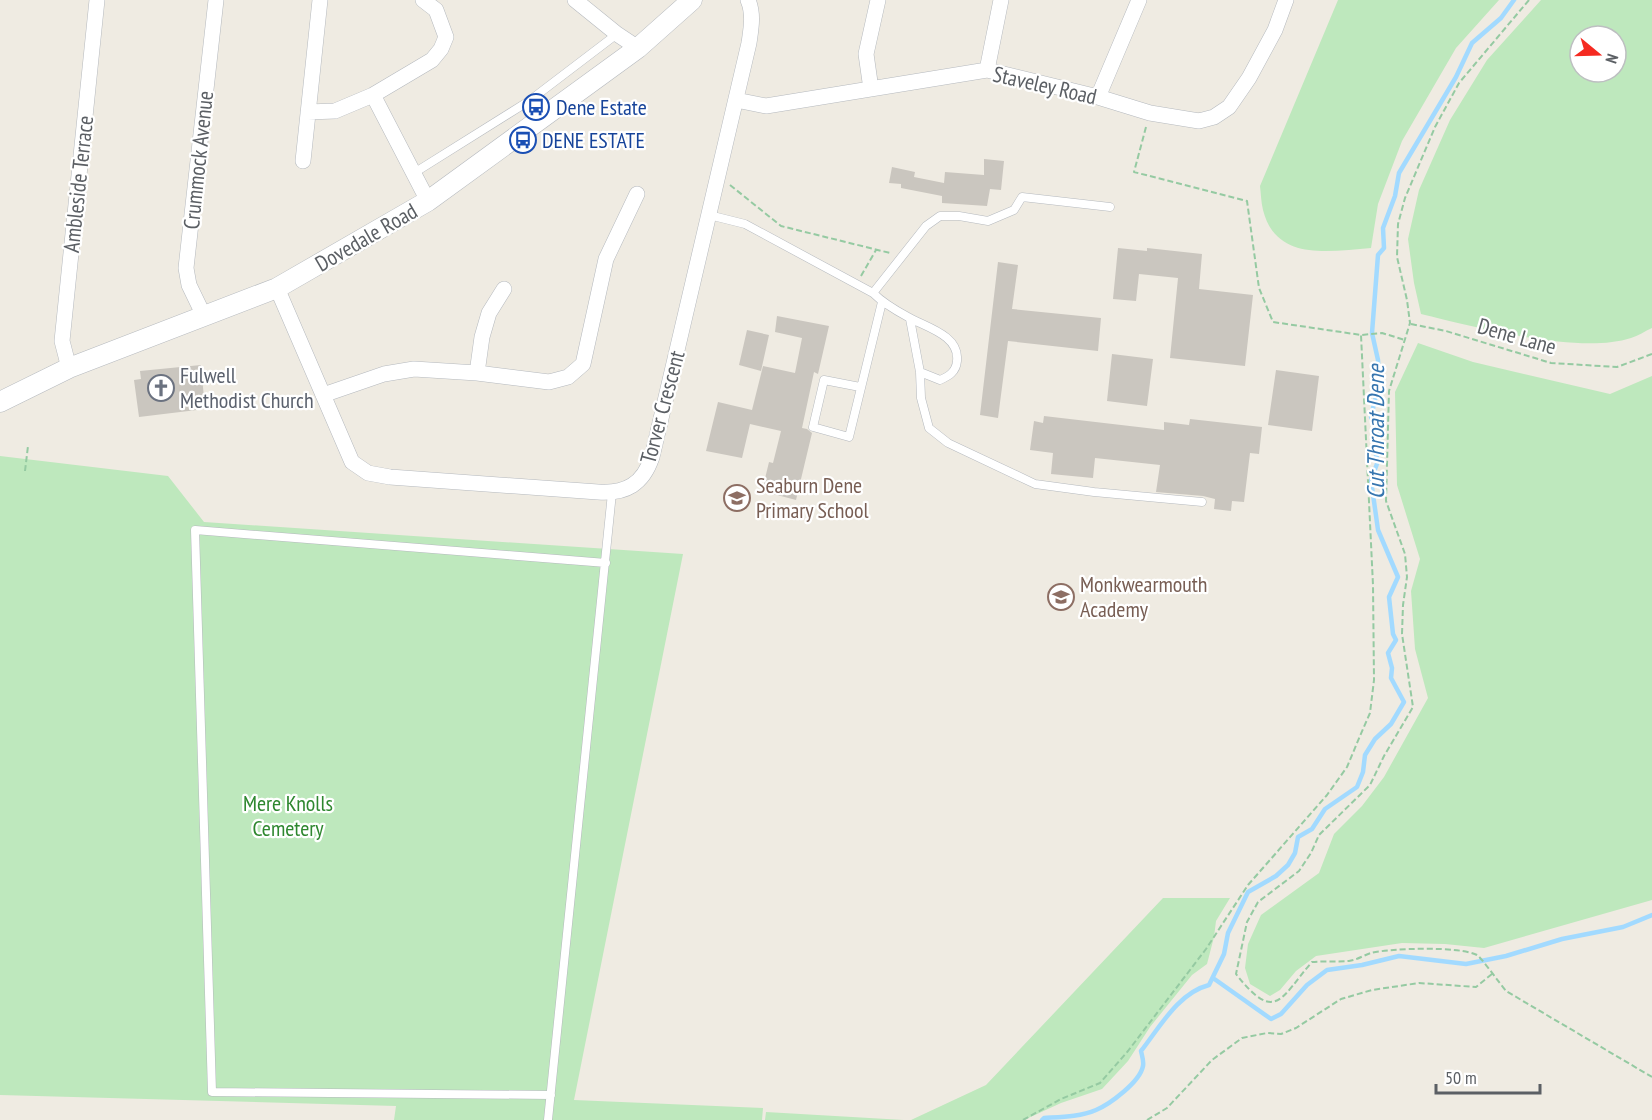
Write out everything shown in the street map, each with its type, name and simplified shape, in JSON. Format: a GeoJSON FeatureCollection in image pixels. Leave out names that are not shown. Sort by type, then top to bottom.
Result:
{"type":"FeatureCollection","features":[{"type":"Feature","properties":{"kind":"street","name":"Ambleside Terrace"},"geometry":{"type":"LineString","coordinates":[[69,368],[62,341],[97,0]]}},
{"type":"Feature","properties":{"kind":"street","name":"Crummock Avenue"},"geometry":{"type":"LineString","coordinates":[[204,316],[189,285],[186,268],[216,0]]}},
{"type":"Feature","properties":{"kind":"street"},"geometry":{"type":"LineString","coordinates":[[303,160],[320,0]]}},
{"type":"Feature","properties":{"kind":"street"},"geometry":{"type":"LineString","coordinates":[[308,112],[335,111],[373,95],[432,60],[441,50],[446,37],[436,10],[423,0]]}},
{"type":"Feature","properties":{"kind":"street"},"geometry":{"type":"LineString","coordinates":[[575,0],[638,48]]}},
{"type":"Feature","properties":{"kind":"street","name":"Dovedale Road"},"geometry":{"type":"LineString","coordinates":[[0,402],[69,368],[277,288],[428,201],[638,48],[692,0]]}},
{"type":"Feature","properties":{"kind":"street","name":"Torver Crescent"},"geometry":{"type":"LineString","coordinates":[[277,288],[352,462],[368,473],[390,477],[612,493],[628,488],[639,481],[648,470],[652,457],[752,27],[751,7],[748,0]]}},
{"type":"Feature","properties":{"kind":"street"},"geometry":{"type":"LineString","coordinates":[[871,89],[866,54],[879,0]]}},
{"type":"Feature","properties":{"kind":"street"},"geometry":{"type":"LineString","coordinates":[[987,70],[1001,0]]}},
{"type":"Feature","properties":{"kind":"street"},"geometry":{"type":"LineString","coordinates":[[1098,97],[1139,0]]}},
{"type":"Feature","properties":{"kind":"street","name":"Staveley Road"},"geometry":{"type":"LineString","coordinates":[[736,100],[766,106],[987,70],[1150,112],[1200,121],[1214,117],[1229,107],[1249,78],[1275,30],[1286,0]]}},
{"type":"Feature","properties":{"kind":"street"},"geometry":{"type":"LineString","coordinates":[[373,95],[428,201]]}},
{"type":"Feature","properties":{"kind":"street"},"geometry":{"type":"LineString","coordinates":[[323,395],[384,374],[414,369],[477,373],[549,382],[568,377],[583,364],[606,260],[637,194]]}},
{"type":"Feature","properties":{"kind":"street"},"geometry":{"type":"LineString","coordinates":[[477,373],[482,337],[489,313],[504,289]]}},
{"type":"Feature","properties":{"kind":"lane"},"geometry":{"type":"LineString","coordinates":[[414,173],[530,101],[617,34]]}},
{"type":"Feature","properties":{"kind":"lane"},"geometry":{"type":"LineString","coordinates":[[873,293],[926,226],[940,216],[959,216],[988,222],[1014,210],[1022,197],[1110,207]]}},
{"type":"Feature","properties":{"kind":"lane"},"geometry":{"type":"LineString","coordinates":[[709,215],[746,224],[873,293],[882,302],[910,319],[938,332],[954,346],[958,356],[957,368],[949,376],[940,380],[920,372]]}},
{"type":"Feature","properties":{"kind":"lane"},"geometry":{"type":"LineString","coordinates":[[860,387],[824,380],[813,427],[849,436],[882,302]]}},
{"type":"Feature","properties":{"kind":"lane"},"geometry":{"type":"LineString","coordinates":[[910,319],[920,372],[921,398],[929,428],[948,443],[1035,484],[1202,502]]}},
{"type":"Feature","properties":{"kind":"lane"},"geometry":{"type":"LineString","coordinates":[[548,1120],[612,493]]}},
{"type":"Feature","properties":{"kind":"lane"},"geometry":{"type":"LineString","coordinates":[[551,1095],[212,1092],[195,530],[606,563]]}},
{"type":"Feature","properties":{"kind":"path"},"geometry":{"type":"LineString","coordinates":[[1528,0],[1459,82],[1435,127],[1404,198],[1398,224],[1397,257],[1410,323],[1389,391],[1386,501],[1405,554],[1407,577],[1402,605],[1402,634],[1413,707],[1370,785],[1319,835],[1311,854],[1299,871],[1258,902],[1247,922],[1236,974],[1247,988],[1264,1001],[1275,1002],[1284,998],[1312,962],[1351,961],[1372,953],[1408,949],[1475,953],[1506,991],[1652,1077]]}},
{"type":"Feature","properties":{"kind":"path"},"geometry":{"type":"LineString","coordinates":[[1150,112],[1134,172],[1247,201],[1259,288],[1273,322],[1361,335],[1382,333],[1405,340]]}},
{"type":"Feature","properties":{"kind":"path"},"geometry":{"type":"LineString","coordinates":[[718,176],[782,226],[890,254]]}},
{"type":"Feature","properties":{"kind":"path"},"geometry":{"type":"LineString","coordinates":[[856,285],[876,250]]}},
{"type":"Feature","properties":{"kind":"path","name":"Dene Lane"},"geometry":{"type":"LineString","coordinates":[[1410,323],[1446,331],[1551,363],[1617,367],[1652,354]]}},
{"type":"Feature","properties":{"kind":"path"},"geometry":{"type":"LineString","coordinates":[[1023,1120],[1061,1099],[1100,1083],[1128,1051],[1206,949],[1248,885],[1327,795],[1347,767],[1370,712],[1374,680],[1373,585],[1361,335]]}},
{"type":"Feature","properties":{"kind":"path"},"geometry":{"type":"LineString","coordinates":[[25,471],[28,446]]}},
{"type":"Feature","properties":{"kind":"path"},"geometry":{"type":"LineString","coordinates":[[1147,1120],[1167,1108],[1212,1060],[1242,1038],[1267,1033],[1281,1034],[1296,1028],[1341,999],[1372,990],[1419,983],[1476,987],[1492,974]]}},
{"type":"Feature","properties":{"kind":"green space"},"geometry":{"type":"Polygon","coordinates":[[[1338,0],[1499,0],[1456,48],[1402,141],[1378,204],[1371,248],[1339,251],[1306,250],[1292,246],[1270,227],[1263,210],[1260,186],[1338,0]]]}},
{"type":"Feature","properties":{"kind":"green space"},"geometry":{"type":"Polygon","coordinates":[[[1541,0],[1652,0],[1652,328],[1631,338],[1584,343],[1497,332],[1421,314],[1408,239],[1419,190],[1450,120],[1487,60],[1541,0]]]}},
{"type":"Feature","properties":{"kind":"green space"},"geometry":{"type":"Polygon","coordinates":[[[1418,343],[1473,362],[1610,394],[1652,376],[1652,900],[1484,948],[1402,943],[1316,956],[1296,971],[1280,990],[1270,996],[1250,984],[1245,968],[1248,944],[1261,915],[1319,873],[1334,834],[1362,806],[1384,777],[1428,698],[1415,649],[1411,591],[1420,559],[1397,485],[1395,392],[1418,343]]]}},
{"type":"Feature","properties":{"kind":"green space","name":"Mere Knolls Cemetery"},"geometry":{"type":"Polygon","coordinates":[[[0,456],[168,476],[204,522],[683,554],[574,1100],[763,1108],[762,1120],[394,1120],[396,1106],[0,1095],[0,456]]]}},
{"type":"Feature","properties":{"kind":"green space"},"geometry":{"type":"Polygon","coordinates":[[[1163,898],[1230,898],[1216,921],[1207,964],[1192,975],[1150,1027],[1128,1061],[1102,1089],[1061,1103],[1024,1120],[911,1120],[986,1085],[1163,898]]]}},
{"type":"Feature","properties":{"kind":"green space"},"geometry":{"type":"Polygon","coordinates":[[[766,1112],[904,1120],[765,1120],[766,1112]]]}},
{"type":"Feature","properties":{"kind":"building"},"geometry":{"type":"Polygon","coordinates":[[[984,159],[1004,161],[1001,190],[990,189],[987,206],[942,203],[942,196],[901,188],[901,184],[889,183],[892,167],[915,172],[914,177],[944,183],[945,172],[984,175],[984,159]]]}},
{"type":"Feature","properties":{"kind":"building"},"geometry":{"type":"Polygon","coordinates":[[[1118,248],[1147,251],[1147,248],[1202,254],[1199,289],[1253,295],[1245,366],[1170,358],[1178,278],[1139,274],[1136,301],[1113,299],[1118,248]]]}},
{"type":"Feature","properties":{"kind":"building"},"geometry":{"type":"Polygon","coordinates":[[[998,262],[1018,265],[1012,309],[1101,318],[1098,351],[1008,341],[998,418],[980,415],[998,262]]]}},
{"type":"Feature","properties":{"kind":"building"},"geometry":{"type":"Polygon","coordinates":[[[777,316],[829,326],[818,374],[814,372],[802,428],[812,433],[796,500],[762,491],[769,462],[773,463],[781,431],[750,424],[742,458],[706,451],[718,402],[752,410],[763,366],[795,373],[802,338],[775,332],[777,316]]]}},
{"type":"Feature","properties":{"kind":"building"},"geometry":{"type":"Polygon","coordinates":[[[747,330],[769,335],[761,371],[739,365],[747,330]]]}},
{"type":"Feature","properties":{"kind":"building"},"geometry":{"type":"Polygon","coordinates":[[[1112,354],[1153,359],[1147,406],[1107,401],[1112,354]]]}},
{"type":"Feature","properties":{"kind":"building"},"geometry":{"type":"Polygon","coordinates":[[[201,365],[205,409],[139,417],[134,380],[141,379],[140,371],[201,365]]]}},
{"type":"Feature","properties":{"kind":"building"},"geometry":{"type":"Polygon","coordinates":[[[1276,370],[1319,376],[1312,431],[1268,425],[1276,370]]]}},
{"type":"Feature","properties":{"kind":"building"},"geometry":{"type":"Polygon","coordinates":[[[1044,416],[1164,430],[1164,422],[1189,425],[1190,419],[1262,427],[1259,454],[1250,453],[1244,502],[1232,501],[1231,511],[1214,509],[1215,499],[1156,492],[1160,465],[1095,458],[1093,478],[1051,474],[1053,453],[1030,450],[1034,421],[1043,423],[1044,416]]]}},
{"type":"Feature","properties":{"kind":"waterway","name":"Cut Throat Dene"},"geometry":{"type":"LineString","coordinates":[[1042,1120],[1096,1110],[1109,1103],[1131,1085],[1143,1066],[1141,1051],[1170,1012],[1188,995],[1209,985],[1224,954],[1228,933],[1248,892],[1276,876],[1288,865],[1295,853],[1298,837],[1312,829],[1325,809],[1357,787],[1363,772],[1365,755],[1375,739],[1391,724],[1404,702],[1391,678],[1392,668],[1388,653],[1396,640],[1393,634],[1389,597],[1398,577],[1378,530],[1371,480],[1378,461],[1374,448],[1378,434],[1371,417],[1379,382],[1378,360],[1372,333],[1378,255],[1384,248],[1383,228],[1395,196],[1399,173],[1456,77],[1472,43],[1501,18],[1514,0]]}},
{"type":"Feature","properties":{"kind":"waterway"},"geometry":{"type":"LineString","coordinates":[[1213,978],[1271,1019],[1281,1014],[1307,985],[1327,970],[1399,956],[1466,964],[1506,956],[1562,939],[1623,927],[1652,915]]}},
{"type":"Feature","properties":{"kind":"place","name":"Dene Estate"},"geometry":{"type":"Point","coordinates":[536,107]}},
{"type":"Feature","properties":{"kind":"place","name":"DENE ESTATE"},"geometry":{"type":"Point","coordinates":[523,140]}},
{"type":"Feature","properties":{"kind":"place","name":"Fulwell Methodist Church"},"geometry":{"type":"Point","coordinates":[161,388]}},
{"type":"Feature","properties":{"kind":"place","name":"Seaburn Dene Primary School"},"geometry":{"type":"Point","coordinates":[737,498]}},
{"type":"Feature","properties":{"kind":"place","name":"Monkwearmouth Academy"},"geometry":{"type":"Point","coordinates":[1061,597]}}]}
